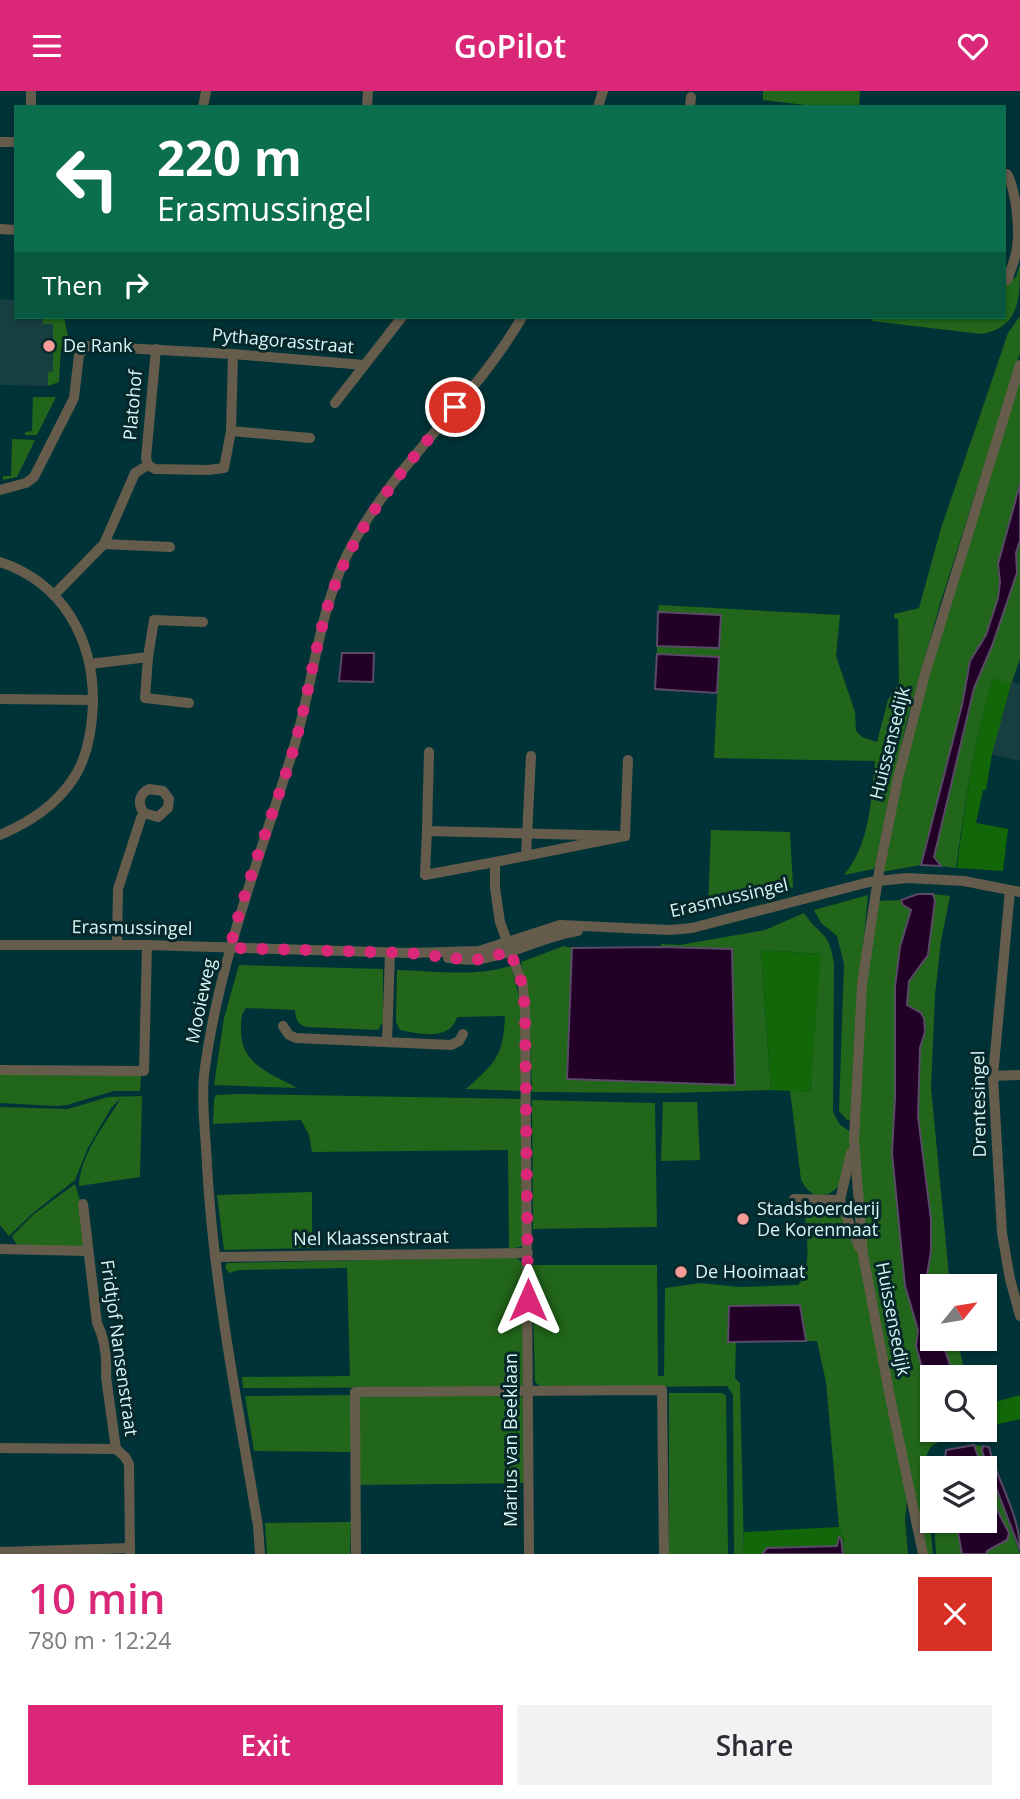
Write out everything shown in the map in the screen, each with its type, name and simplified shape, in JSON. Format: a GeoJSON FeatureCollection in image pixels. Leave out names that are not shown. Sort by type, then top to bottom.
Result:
{"type":"FeatureCollection","features":[{"type":"Feature","properties":{"kind":"street"},"geometry":{"type":"LineString","coordinates":[[1006,174],[1020,180]]}},
{"type":"Feature","properties":{"kind":"street"},"geometry":{"type":"LineString","coordinates":[[1006,174],[1013,185],[1017,248],[1006,280]]}},
{"type":"Feature","properties":{"kind":"street","name":"Pythagorasstraat"},"geometry":{"type":"LineString","coordinates":[[335,403],[400,319]]}},
{"type":"Feature","properties":{"kind":"street","name":"Mooieweg"},"geometry":{"type":"LineString","coordinates":[[260,1554],[258,1525],[215,1257],[209,1197],[204,1085],[210,1040],[230,948],[301,724],[321,631],[346,557],[374,507],[390,485],[513,333],[521,319]]}},
{"type":"Feature","properties":{"kind":"street","name":"Pythagorasstraat"},"geometry":{"type":"LineString","coordinates":[[0,490],[26,483],[34,477],[74,398],[79,355],[86,346],[365,365]]}},
{"type":"Feature","properties":{"kind":"street","name":"Platohof"},"geometry":{"type":"LineString","coordinates":[[148,465],[146,458],[156,349]]}},
{"type":"Feature","properties":{"kind":"street"},"geometry":{"type":"LineString","coordinates":[[54,595],[104,544],[135,473],[148,465],[155,469],[224,468],[230,431],[233,354]]}},
{"type":"Feature","properties":{"kind":"street","name":"Huissensedijk"},"geometry":{"type":"LineString","coordinates":[[923,1554],[863,1255],[854,1140],[862,985],[880,866],[898,778],[925,674],[1020,365]]}},
{"type":"Feature","properties":{"kind":"street"},"geometry":{"type":"LineString","coordinates":[[230,431],[310,438]]}},
{"type":"Feature","properties":{"kind":"street"},"geometry":{"type":"LineString","coordinates":[[104,544],[170,547]]}},
{"type":"Feature","properties":{"kind":"street"},"geometry":{"type":"LineString","coordinates":[[0,562],[34,578],[54,595],[69,613],[84,639],[90,664],[93,699],[90,736],[75,776],[56,800],[38,815],[0,835]]}},
{"type":"Feature","properties":{"kind":"street"},"geometry":{"type":"LineString","coordinates":[[189,703],[145,698],[154,620],[203,622]]}},
{"type":"Feature","properties":{"kind":"street"},"geometry":{"type":"LineString","coordinates":[[90,664],[148,657]]}},
{"type":"Feature","properties":{"kind":"street"},"geometry":{"type":"LineString","coordinates":[[0,699],[93,699]]}},
{"type":"Feature","properties":{"kind":"street"},"geometry":{"type":"LineString","coordinates":[[429,752],[425,876],[625,836]]}},
{"type":"Feature","properties":{"kind":"street"},"geometry":{"type":"LineString","coordinates":[[526,856],[531,756]]}},
{"type":"Feature","properties":{"kind":"street"},"geometry":{"type":"LineString","coordinates":[[625,836],[628,760]]}},
{"type":"Feature","properties":{"kind":"street"},"geometry":{"type":"LineString","coordinates":[[117,945],[118,890],[144,813]]}},
{"type":"Feature","properties":{"kind":"street"},"geometry":{"type":"LineString","coordinates":[[427,831],[625,836]]}},
{"type":"Feature","properties":{"kind":"street","name":"Marius van Beeklaan"},"geometry":{"type":"LineString","coordinates":[[495,862],[495,888],[500,922],[523,986],[527,1085],[529,1554]]}},
{"type":"Feature","properties":{"kind":"street","name":"Erasmussingel"},"geometry":{"type":"LineString","coordinates":[[0,945],[146,945],[390,953],[479,951],[509,946],[560,925],[670,930],[692,928],[869,882],[936,878],[1015,891]]}},
{"type":"Feature","properties":{"kind":"street","name":"Drentesingel"},"geometry":{"type":"LineString","coordinates":[[1015,891],[993,1076],[1002,1233],[1015,1278],[1020,1317]]}},
{"type":"Feature","properties":{"kind":"street"},"geometry":{"type":"LineString","coordinates":[[0,1070],[144,1071],[146,945]]}},
{"type":"Feature","properties":{"kind":"street"},"geometry":{"type":"LineString","coordinates":[[387,1042],[390,953]]}},
{"type":"Feature","properties":{"kind":"street"},"geometry":{"type":"LineString","coordinates":[[283,1026],[289,1035],[296,1038],[451,1045],[459,1041],[463,1034]]}},
{"type":"Feature","properties":{"kind":"street"},"geometry":{"type":"LineString","coordinates":[[993,1076],[1020,1075]]}},
{"type":"Feature","properties":{"kind":"street","name":"Huissensedijk"},"geometry":{"type":"LineString","coordinates":[[854,1140],[840,1200],[863,1255]]}},
{"type":"Feature","properties":{"kind":"street"},"geometry":{"type":"LineString","coordinates":[[794,1199],[840,1200]]}},
{"type":"Feature","properties":{"kind":"street","name":"Fridtjof Nansenstraat"},"geometry":{"type":"LineString","coordinates":[[83,1204],[97,1324],[102,1334],[107,1366],[106,1377],[116,1449],[129,1464],[130,1551]]}},
{"type":"Feature","properties":{"kind":"street","name":"Fridtjof Nansenstraat"},"geometry":{"type":"LineString","coordinates":[[0,1249],[88,1251]]}},
{"type":"Feature","properties":{"kind":"street","name":"Nel Klaassenstraat"},"geometry":{"type":"LineString","coordinates":[[215,1257],[528,1254]]}},
{"type":"Feature","properties":{"kind":"street"},"geometry":{"type":"LineString","coordinates":[[356,1554],[355,1392],[528,1386],[662,1390],[664,1554]]}},
{"type":"Feature","properties":{"kind":"street"},"geometry":{"type":"LineString","coordinates":[[0,1448],[116,1449]]}},
{"type":"Feature","properties":{"kind":"street"},"geometry":{"type":"LineString","coordinates":[[0,1552],[130,1551]]}},
{"type":"Feature","properties":{"kind":"shaded area"},"geometry":{"type":"Polygon","coordinates":[[[0,299],[14,300],[14,319],[43,319],[43,324],[53,323],[53,372],[48,373],[48,386],[0,385],[0,299]]]}},
{"type":"Feature","properties":{"kind":"shaded area"},"geometry":{"type":"Polygon","coordinates":[[[1020,484],[1017,573],[992,646],[974,688],[934,857],[941,866],[921,865],[962,705],[970,661],[986,635],[998,598],[998,564],[1020,484]]]}},
{"type":"Feature","properties":{"kind":"shaded area"},"geometry":{"type":"Polygon","coordinates":[[[658,612],[721,615],[719,648],[657,646],[658,612]]]}},
{"type":"Feature","properties":{"kind":"shaded area"},"geometry":{"type":"Polygon","coordinates":[[[342,653],[374,653],[373,682],[339,681],[342,653]]]}},
{"type":"Feature","properties":{"kind":"shaded area"},"geometry":{"type":"Polygon","coordinates":[[[657,654],[719,657],[717,693],[655,689],[657,654]]]}},
{"type":"Feature","properties":{"kind":"shaded area"},"geometry":{"type":"Polygon","coordinates":[[[1007,679],[1020,684],[1020,761],[986,753],[1007,679]]]}},
{"type":"Feature","properties":{"kind":"shaded area"},"geometry":{"type":"Polygon","coordinates":[[[918,894],[933,894],[935,901],[928,955],[909,981],[907,1005],[921,1013],[925,1032],[920,1048],[918,1116],[931,1220],[931,1251],[927,1274],[920,1274],[920,1351],[945,1351],[950,1365],[921,1365],[916,1346],[918,1330],[905,1286],[892,1153],[895,987],[900,947],[911,910],[903,905],[901,900],[918,894]]]}},
{"type":"Feature","properties":{"kind":"shaded area"},"geometry":{"type":"Polygon","coordinates":[[[572,948],[732,949],[735,1085],[567,1079],[572,948]]]}},
{"type":"Feature","properties":{"kind":"shaded area"},"geometry":{"type":"Polygon","coordinates":[[[800,1305],[806,1341],[728,1342],[729,1306],[800,1305]]]}},
{"type":"Feature","properties":{"kind":"shaded area"},"geometry":{"type":"Polygon","coordinates":[[[974,1445],[978,1456],[945,1456],[946,1450],[974,1445]]]}},
{"type":"Feature","properties":{"kind":"shaded area"},"geometry":{"type":"Polygon","coordinates":[[[983,1446],[989,1447],[992,1456],[984,1456],[983,1446]]]}},
{"type":"Feature","properties":{"kind":"shaded area"},"geometry":{"type":"Polygon","coordinates":[[[997,1473],[1016,1524],[1020,1550],[997,1490],[997,1473]]]}},
{"type":"Feature","properties":{"kind":"shaded area"},"geometry":{"type":"Polygon","coordinates":[[[997,1510],[1009,1533],[1007,1540],[986,1554],[962,1554],[958,1533],[997,1533],[997,1510]]]}},
{"type":"Feature","properties":{"kind":"shaded area"},"geometry":{"type":"Polygon","coordinates":[[[839,1537],[843,1554],[762,1554],[767,1548],[837,1546],[839,1537]]]}},
{"type":"Feature","properties":{"kind":"green space"},"geometry":{"type":"Polygon","coordinates":[[[763,91],[860,91],[859,105],[805,105],[763,100],[763,91]]]}},
{"type":"Feature","properties":{"kind":"green space"},"geometry":{"type":"Polygon","coordinates":[[[1020,265],[1015,309],[1004,325],[994,331],[981,334],[872,321],[1006,319],[1006,282],[1016,277],[1020,265]]]}},
{"type":"Feature","properties":{"kind":"green space"},"geometry":{"type":"Polygon","coordinates":[[[1020,316],[1020,353],[940,604],[906,724],[874,869],[844,875],[853,863],[864,836],[875,761],[714,758],[719,657],[657,654],[657,646],[719,648],[720,615],[658,612],[659,605],[840,615],[836,656],[855,712],[856,731],[862,737],[877,742],[888,700],[899,683],[898,619],[894,618],[894,614],[919,608],[941,528],[1008,333],[1020,316]]]}},
{"type":"Feature","properties":{"kind":"green space"},"geometry":{"type":"Polygon","coordinates":[[[43,319],[64,319],[69,341],[61,348],[59,382],[48,386],[48,372],[53,371],[53,324],[43,324],[43,319]]]}},
{"type":"Feature","properties":{"kind":"green space"},"geometry":{"type":"Polygon","coordinates":[[[1020,376],[1020,484],[998,564],[998,598],[986,635],[970,661],[962,705],[921,865],[881,872],[912,733],[1020,376]]]}},
{"type":"Feature","properties":{"kind":"green space"},"geometry":{"type":"Polygon","coordinates":[[[33,397],[56,397],[37,435],[25,435],[25,432],[32,431],[33,397]]]}},
{"type":"Feature","properties":{"kind":"green space"},"geometry":{"type":"Polygon","coordinates":[[[12,439],[35,440],[17,477],[3,480],[3,476],[11,476],[12,439]]]}},
{"type":"Feature","properties":{"kind":"green space"},"geometry":{"type":"Polygon","coordinates":[[[1020,541],[1020,659],[1011,684],[993,679],[975,749],[956,868],[941,866],[934,857],[974,688],[992,646],[1017,573],[1016,553],[1020,541]]]}},
{"type":"Feature","properties":{"kind":"green space"},"geometry":{"type":"Polygon","coordinates":[[[993,678],[1011,684],[976,823],[1008,829],[1003,871],[957,868],[971,772],[993,678]]]}},
{"type":"Feature","properties":{"kind":"green space"},"geometry":{"type":"Polygon","coordinates":[[[711,830],[790,832],[793,887],[708,908],[711,830]]]}},
{"type":"Feature","properties":{"kind":"green space"},"geometry":{"type":"Polygon","coordinates":[[[933,894],[950,896],[941,941],[935,995],[931,1088],[949,1274],[927,1274],[931,1251],[931,1220],[918,1116],[920,1048],[925,1032],[921,1013],[907,1006],[909,981],[928,955],[935,901],[933,894]]]}},
{"type":"Feature","properties":{"kind":"green space"},"geometry":{"type":"Polygon","coordinates":[[[868,895],[854,1042],[851,1119],[847,1120],[839,1111],[844,964],[837,936],[821,923],[814,910],[868,895]]]}},
{"type":"Feature","properties":{"kind":"green space"},"geometry":{"type":"Polygon","coordinates":[[[901,900],[903,905],[911,910],[906,926],[892,1153],[905,1286],[918,1330],[916,1346],[921,1365],[920,1442],[940,1442],[930,1448],[927,1456],[920,1456],[920,1519],[881,1350],[862,1217],[858,1120],[864,993],[879,901],[901,900]]]}},
{"type":"Feature","properties":{"kind":"green space"},"geometry":{"type":"Polygon","coordinates":[[[804,913],[827,940],[832,953],[833,1112],[840,1125],[851,1132],[843,1179],[831,1192],[823,1195],[812,1193],[801,1180],[790,1090],[810,1092],[820,954],[761,950],[771,1090],[669,1093],[532,1092],[529,1010],[521,962],[564,946],[572,948],[568,1079],[734,1085],[732,950],[661,947],[661,944],[680,945],[765,930],[804,913]]]}},
{"type":"Feature","properties":{"kind":"green space"},"geometry":{"type":"Polygon","coordinates":[[[761,950],[821,954],[810,1092],[771,1090],[761,950]]]}},
{"type":"Feature","properties":{"kind":"green space"},"geometry":{"type":"Polygon","coordinates":[[[239,965],[383,969],[383,1022],[378,1030],[307,1027],[298,1021],[295,1010],[246,1008],[242,1015],[242,1041],[251,1059],[267,1072],[297,1088],[214,1085],[224,1018],[239,965]]]}},
{"type":"Feature","properties":{"kind":"green space"},"geometry":{"type":"Polygon","coordinates":[[[510,966],[521,1012],[523,1091],[466,1089],[496,1058],[502,1041],[505,1016],[457,1017],[448,1030],[441,1033],[400,1030],[396,1022],[397,970],[469,972],[510,966]]]}},
{"type":"Feature","properties":{"kind":"green space"},"geometry":{"type":"Polygon","coordinates":[[[0,1071],[141,1076],[140,1091],[114,1091],[67,1105],[0,1103],[0,1071]]]}},
{"type":"Feature","properties":{"kind":"green space"},"geometry":{"type":"Polygon","coordinates":[[[216,1095],[523,1099],[522,1246],[509,1250],[508,1150],[312,1152],[309,1135],[301,1120],[213,1124],[216,1095]]]}},
{"type":"Feature","properties":{"kind":"green space"},"geometry":{"type":"Polygon","coordinates":[[[142,1096],[140,1177],[79,1186],[80,1174],[89,1151],[121,1098],[111,1108],[88,1148],[75,1180],[9,1236],[0,1225],[0,1107],[68,1109],[108,1097],[142,1096]]]}},
{"type":"Feature","properties":{"kind":"green space"},"geometry":{"type":"Polygon","coordinates":[[[532,1100],[655,1103],[657,1227],[533,1229],[532,1100]]]}},
{"type":"Feature","properties":{"kind":"green space"},"geometry":{"type":"Polygon","coordinates":[[[663,1102],[697,1102],[700,1160],[661,1161],[663,1102]]]}},
{"type":"Feature","properties":{"kind":"green space"},"geometry":{"type":"Polygon","coordinates":[[[75,1184],[80,1200],[85,1248],[18,1246],[12,1237],[14,1234],[34,1214],[75,1184]]]}},
{"type":"Feature","properties":{"kind":"green space"},"geometry":{"type":"Polygon","coordinates":[[[312,1192],[312,1248],[224,1250],[217,1195],[312,1192]]]}},
{"type":"Feature","properties":{"kind":"green space"},"geometry":{"type":"Polygon","coordinates":[[[804,1202],[830,1207],[841,1213],[857,1249],[907,1501],[905,1519],[908,1554],[844,1554],[843,1534],[839,1527],[826,1382],[817,1341],[806,1341],[800,1306],[729,1307],[731,1342],[736,1341],[735,1378],[740,1383],[744,1554],[734,1554],[733,1395],[727,1386],[549,1388],[541,1387],[535,1382],[532,1265],[657,1265],[658,1376],[664,1376],[665,1288],[701,1283],[738,1287],[798,1285],[806,1269],[807,1258],[804,1202]]]}},
{"type":"Feature","properties":{"kind":"green space"},"geometry":{"type":"Polygon","coordinates":[[[515,1257],[523,1263],[523,1385],[520,1387],[243,1388],[242,1377],[350,1376],[347,1268],[239,1270],[229,1273],[225,1267],[227,1263],[515,1257]]]}},
{"type":"Feature","properties":{"kind":"green space"},"geometry":{"type":"Polygon","coordinates":[[[945,1351],[960,1351],[963,1365],[950,1365],[945,1351]]]}},
{"type":"Feature","properties":{"kind":"green space"},"geometry":{"type":"Polygon","coordinates":[[[669,1393],[722,1393],[726,1396],[728,1554],[669,1554],[669,1393]]]}},
{"type":"Feature","properties":{"kind":"green space"},"geometry":{"type":"Polygon","coordinates":[[[351,1395],[351,1452],[254,1451],[245,1396],[351,1395]]]}},
{"type":"Feature","properties":{"kind":"green space"},"geometry":{"type":"Polygon","coordinates":[[[357,1395],[520,1395],[524,1400],[524,1483],[358,1485],[357,1395]]]}},
{"type":"Feature","properties":{"kind":"green space"},"geometry":{"type":"Polygon","coordinates":[[[1020,1395],[1020,1419],[997,1424],[997,1402],[1020,1395]]]}},
{"type":"Feature","properties":{"kind":"green space"},"geometry":{"type":"Polygon","coordinates":[[[974,1445],[983,1446],[984,1456],[978,1456],[974,1445]]]}},
{"type":"Feature","properties":{"kind":"green space"},"geometry":{"type":"Polygon","coordinates":[[[997,1492],[1020,1554],[986,1554],[1007,1540],[1008,1533],[997,1510],[997,1492]]]}},
{"type":"Feature","properties":{"kind":"green space"},"geometry":{"type":"Polygon","coordinates":[[[351,1522],[350,1554],[267,1554],[265,1523],[351,1522]]]}},
{"type":"Feature","properties":{"kind":"green space"},"geometry":{"type":"Polygon","coordinates":[[[839,1527],[843,1534],[844,1554],[839,1538],[837,1546],[767,1548],[762,1554],[744,1554],[744,1532],[839,1527]]]}},
{"type":"Feature","properties":{"kind":"green space"},"geometry":{"type":"Polygon","coordinates":[[[923,1533],[931,1533],[933,1554],[928,1554],[923,1533]]]}},
{"type":"Feature","properties":{"kind":"green space"},"geometry":{"type":"Polygon","coordinates":[[[935,1533],[958,1533],[962,1554],[936,1554],[935,1533]]]}},
{"type":"Feature","properties":{"kind":"place","name":"De Rank"},"geometry":{"type":"Point","coordinates":[49,346]}},
{"type":"Feature","properties":{"kind":"place","name":"Stadsboerderij De Korenmaat"},"geometry":{"type":"Point","coordinates":[743,1219]}},
{"type":"Feature","properties":{"kind":"place","name":"De Hooimaat"},"geometry":{"type":"Point","coordinates":[681,1272]}},
{"type":"Feature","properties":{"kind":"route"},"geometry":{"type":"LineString","coordinates":[[455,407],[374,507],[346,557],[318,642],[301,724],[230,948],[409,953],[469,960],[484,959],[510,951],[523,986],[525,1011],[528,1300]]}}]}
